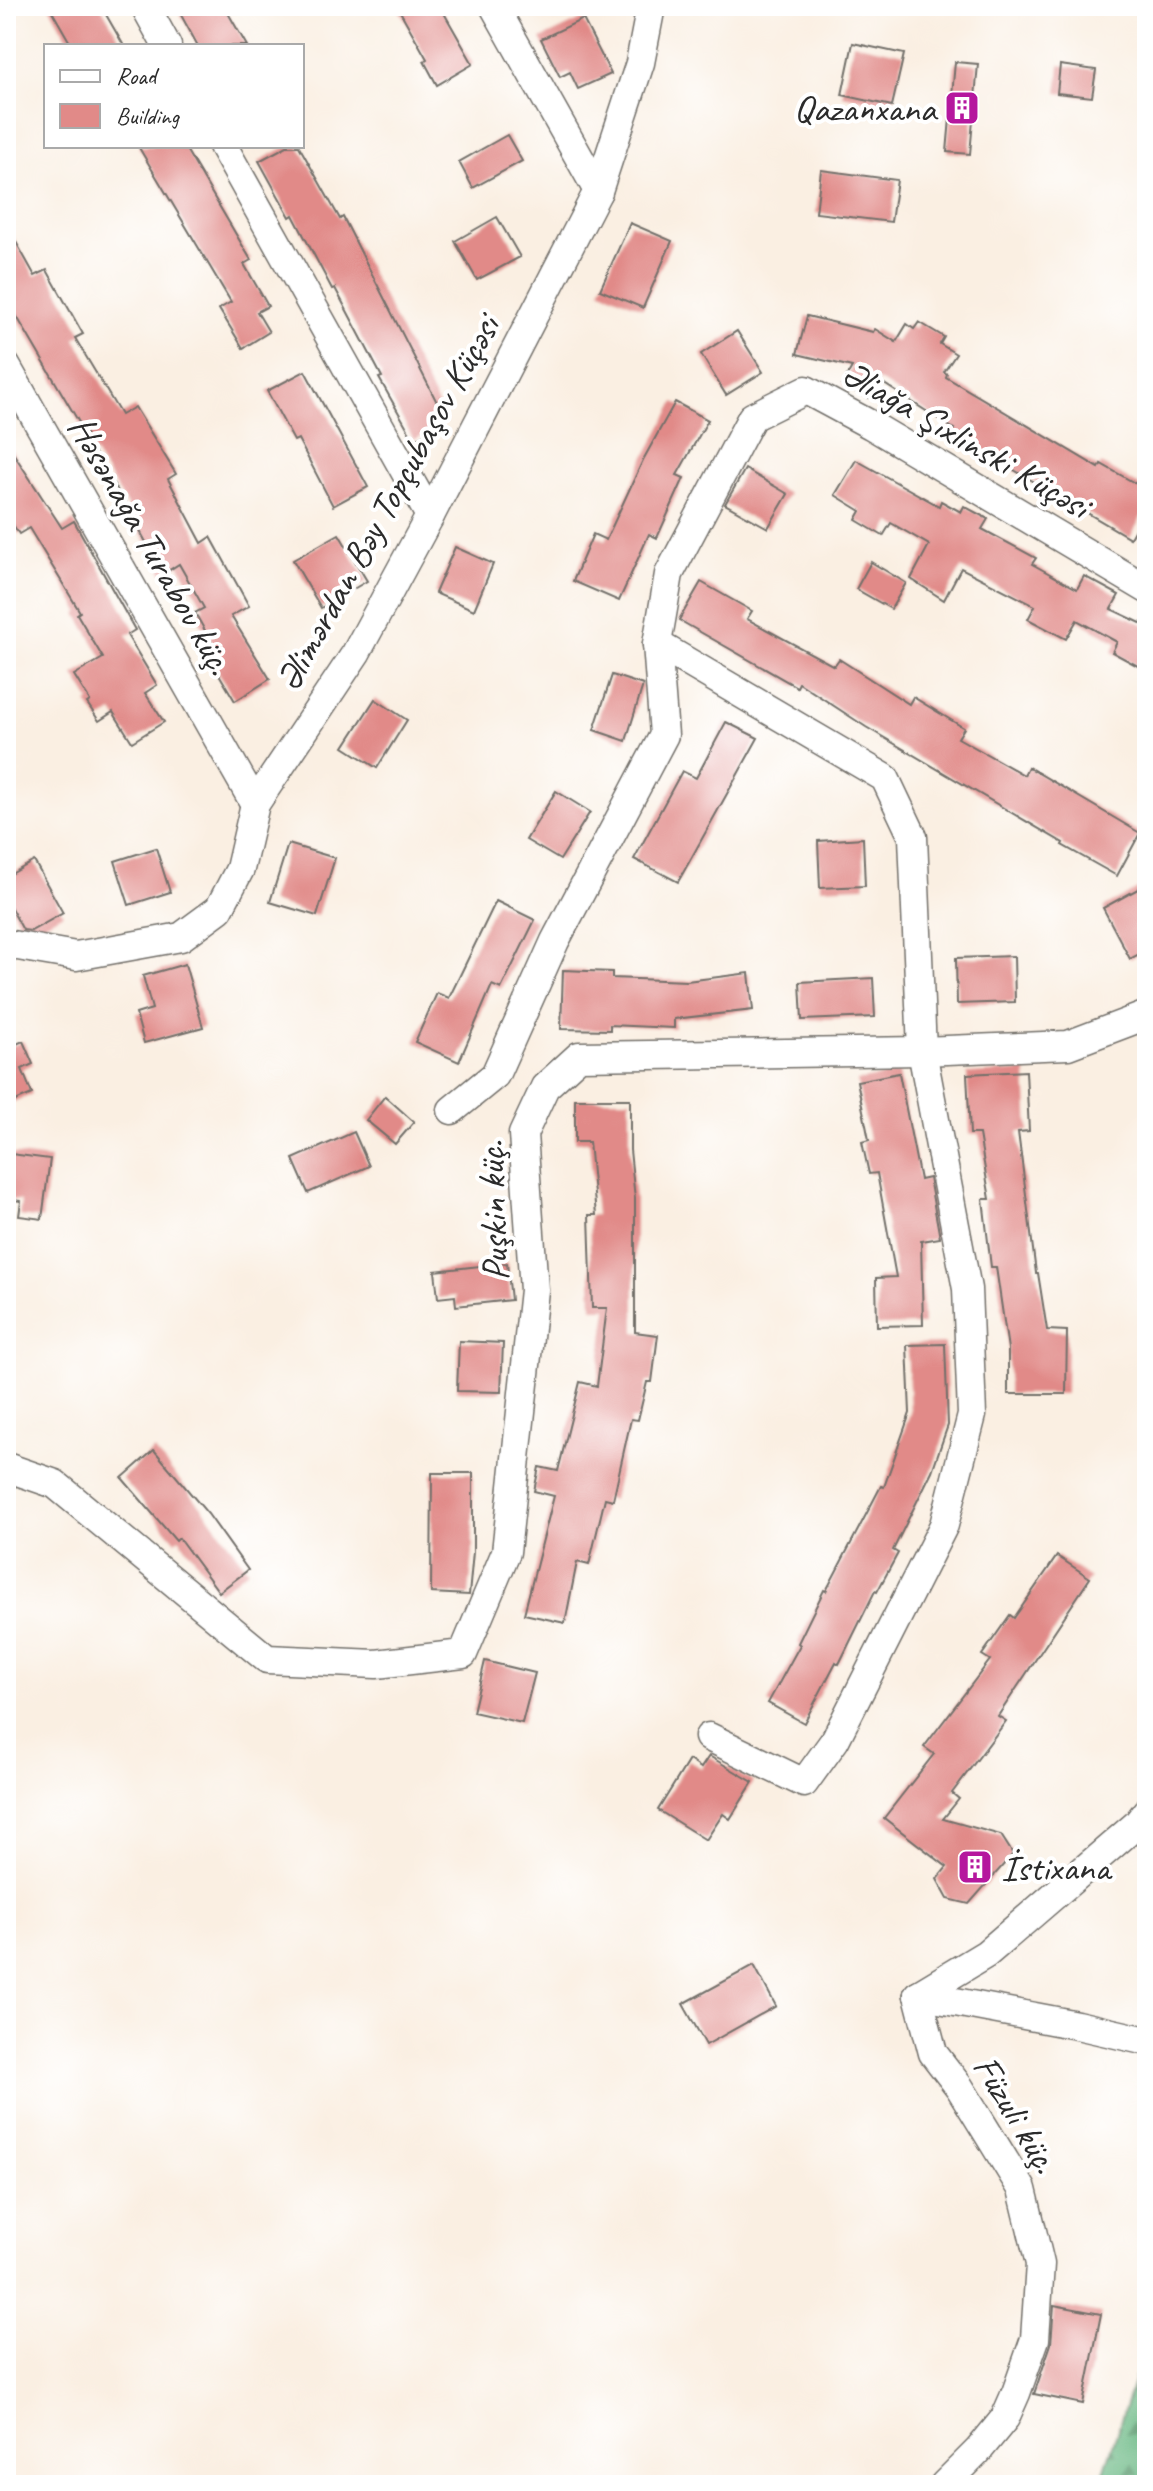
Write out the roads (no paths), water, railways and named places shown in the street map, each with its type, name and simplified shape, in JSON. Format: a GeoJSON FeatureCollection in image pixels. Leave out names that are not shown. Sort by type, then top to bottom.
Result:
{"type":"FeatureCollection","features":[{"type":"Feature","properties":{"kind":"street"},"geometry":{"type":"LineString","coordinates":[[145,6],[166,44]]}},
{"type":"Feature","properties":{"kind":"street"},"geometry":{"type":"LineString","coordinates":[[494,6],[598,191]]}},
{"type":"Feature","properties":{"kind":"street","name":"Əlimərdan Bəy Topçubaşov Küçəsi"},"geometry":{"type":"LineString","coordinates":[[6,944],[76,956],[181,937],[219,909],[240,869],[255,804],[356,653],[598,191],[640,63],[651,6]]}},
{"type":"Feature","properties":{"kind":"street"},"geometry":{"type":"LineString","coordinates":[[224,148],[430,516]]}},
{"type":"Feature","properties":{"kind":"street","name":"Həsənağa Turabov küç."},"geometry":{"type":"LineString","coordinates":[[6,366],[255,804]]}},
{"type":"Feature","properties":{"kind":"street","name":"Əliağa Şıxlinski Küçəsi"},"geometry":{"type":"LineString","coordinates":[[452,1110],[495,1075],[555,941],[664,735],[657,644],[669,574],[752,417],[806,390],[871,425],[1147,589]]}},
{"type":"Feature","properties":{"kind":"street"},"geometry":{"type":"LineString","coordinates":[[657,644],[885,778],[913,837],[922,1051],[967,1289],[972,1415],[944,1525],[835,1740],[804,1783],[709,1737]]}},
{"type":"Feature","properties":{"kind":"street","name":"Puşkin küç."},"geometry":{"type":"LineString","coordinates":[[6,1467],[55,1484],[267,1659],[376,1664],[463,1654],[506,1552],[534,1290],[523,1134],[545,1087],[579,1056],[922,1051],[1068,1045],[1147,1015]]}},
{"type":"Feature","properties":{"kind":"street"},"geometry":{"type":"LineString","coordinates":[[918,1995],[986,1954],[1144,1821]]}},
{"type":"Feature","properties":{"kind":"street"},"geometry":{"type":"LineString","coordinates":[[918,1995],[1147,2041]]}},
{"type":"Feature","properties":{"kind":"street","name":"Füzuli küç."},"geometry":{"type":"LineString","coordinates":[[918,1995],[933,2053],[960,2088],[1022,2189],[1040,2264],[1035,2339],[1016,2393],[1005,2418],[944,2485]]}},
{"type":"Feature","properties":{"kind":"place","name":"Qazanxana"},"geometry":{"type":"Point","coordinates":[962,108]}},
{"type":"Feature","properties":{"kind":"place","name":"İstixana"},"geometry":{"type":"Point","coordinates":[975,1867]}}]}
